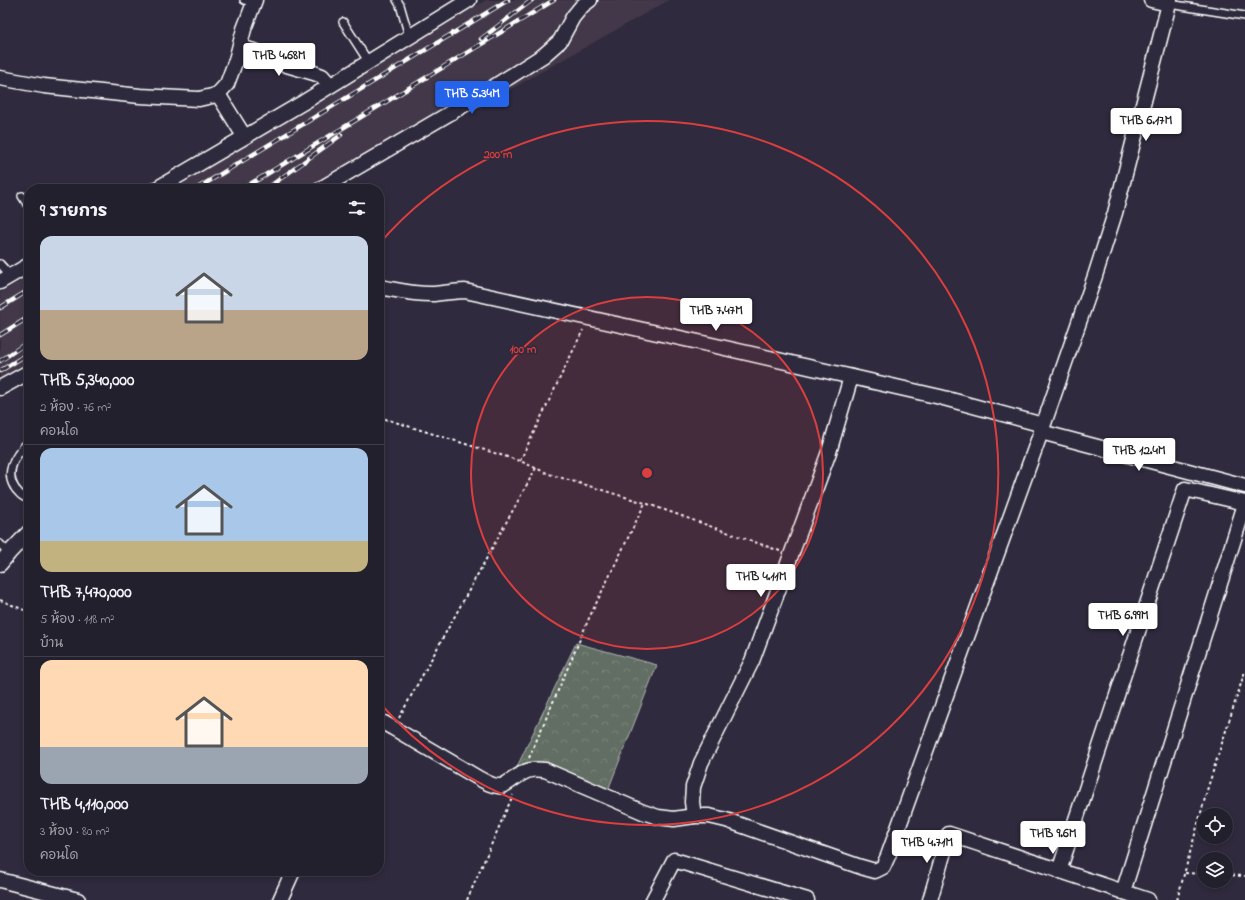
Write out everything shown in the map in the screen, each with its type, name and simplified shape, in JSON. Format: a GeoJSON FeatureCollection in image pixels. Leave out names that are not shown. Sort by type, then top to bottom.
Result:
{"type":"FeatureCollection","features":[{"type":"Feature","properties":{"kind":"street"},"geometry":{"type":"LineString","coordinates":[[0,78],[44,86],[140,96],[199,99],[218,94],[227,84],[240,47],[251,0]]}},
{"type":"Feature","properties":{"kind":"street"},"geometry":{"type":"LineString","coordinates":[[164,184],[469,0]]}},
{"type":"Feature","properties":{"kind":"street"},"geometry":{"type":"LineString","coordinates":[[328,184],[544,55],[560,41],[573,17],[582,6],[590,0]]}},
{"type":"Feature","properties":{"kind":"street"},"geometry":{"type":"LineString","coordinates":[[384,724],[491,784],[500,786],[506,784],[527,770],[534,768],[545,770],[658,817],[674,819],[694,816],[709,816],[726,820],[875,871],[883,867],[1042,429],[1095,276],[1115,213],[1169,2],[1150,0]]}},
{"type":"Feature","properties":{"kind":"street"},"geometry":{"type":"LineString","coordinates":[[240,47],[257,52],[280,64],[314,72],[322,76],[330,85]]}},
{"type":"Feature","properties":{"kind":"street"},"geometry":{"type":"LineString","coordinates":[[218,94],[244,136]]}},
{"type":"Feature","properties":{"kind":"street"},"geometry":{"type":"LineString","coordinates":[[5,279],[24,268]]}},
{"type":"Feature","properties":{"kind":"street"},"geometry":{"type":"LineString","coordinates":[[384,287],[422,294],[465,291],[940,397],[1042,429],[1245,486]]}},
{"type":"Feature","properties":{"kind":"street"},"geometry":{"type":"LineString","coordinates":[[0,388],[24,375]]}},
{"type":"Feature","properties":{"kind":"street"},"geometry":{"type":"LineString","coordinates":[[694,816],[692,802],[693,787],[701,763],[752,660],[829,452],[851,377]]}},
{"type":"Feature","properties":{"kind":"street"},"geometry":{"type":"LineString","coordinates":[[1059,871],[1185,489],[1245,503],[1123,892]]}},
{"type":"Feature","properties":{"kind":"street"},"geometry":{"type":"LineString","coordinates":[[3,553],[24,536]]}},
{"type":"Feature","properties":{"kind":"street"},"geometry":{"type":"LineString","coordinates":[[930,900],[949,834],[1148,900]]}},
{"type":"Feature","properties":{"kind":"street"},"geometry":{"type":"LineString","coordinates":[[653,900],[674,860],[807,900]]}},
{"type":"Feature","properties":{"kind":"street"},"geometry":{"type":"LineString","coordinates":[[280,900],[290,876]]}},
{"type":"Feature","properties":{"kind":"street"},"geometry":{"type":"LineString","coordinates":[[0,880],[78,900]]}},
{"type":"Feature","properties":{"kind":"lane"},"geometry":{"type":"LineString","coordinates":[[397,0],[400,5],[409,36]]}},
{"type":"Feature","properties":{"kind":"lane"},"geometry":{"type":"LineString","coordinates":[[1169,2],[1245,16]]}},
{"type":"Feature","properties":{"kind":"lane"},"geometry":{"type":"LineString","coordinates":[[343,22],[368,61]]}},
{"type":"Feature","properties":{"kind":"lane"},"geometry":{"type":"LineString","coordinates":[[0,264],[5,279]]}},
{"type":"Feature","properties":{"kind":"lane"},"geometry":{"type":"LineString","coordinates":[[24,446],[13,460],[10,473],[12,484],[24,496]]}},
{"type":"Feature","properties":{"kind":"path"},"geometry":{"type":"LineString","coordinates":[[520,461],[588,318]]}},
{"type":"Feature","properties":{"kind":"path"},"geometry":{"type":"LineString","coordinates":[[384,419],[520,461],[549,474],[645,503],[790,555]]}},
{"type":"Feature","properties":{"kind":"path"},"geometry":{"type":"LineString","coordinates":[[393,728],[536,468]]}},
{"type":"Feature","properties":{"kind":"path"},"geometry":{"type":"LineString","coordinates":[[522,774],[590,616],[645,503]]}},
{"type":"Feature","properties":{"kind":"path"},"geometry":{"type":"LineString","coordinates":[[0,600],[24,610]]}},
{"type":"Feature","properties":{"kind":"path"},"geometry":{"type":"LineString","coordinates":[[1177,900],[1208,787],[1245,671]]}},
{"type":"Feature","properties":{"kind":"path"},"geometry":{"type":"LineString","coordinates":[[467,900],[513,795]]}},
{"type":"Feature","properties":{"kind":"path"},"geometry":{"type":"LineString","coordinates":[[1185,873],[1197,874]]}},
{"type":"Feature","properties":{"kind":"path"},"geometry":{"type":"LineString","coordinates":[[1233,875],[1245,876]]}},
{"type":"Feature","properties":{"kind":"shaded area"},"geometry":{"type":"Polygon","coordinates":[[[486,0],[669,0],[342,184],[182,184],[486,0]]]}},
{"type":"Feature","properties":{"kind":"shaded area"},"geometry":{"type":"Polygon","coordinates":[[[24,279],[24,367],[0,381],[0,293],[24,279]]]}},
{"type":"Feature","properties":{"kind":"green space"},"geometry":{"type":"Polygon","coordinates":[[[576,643],[657,665],[608,790],[545,763],[515,771],[576,643]]]}},
{"type":"Feature","properties":{"kind":"railway"},"geometry":{"type":"LineString","coordinates":[[204,184],[508,0]]}},
{"type":"Feature","properties":{"kind":"railway"},"geometry":{"type":"LineString","coordinates":[[481,39],[532,0]]}},
{"type":"Feature","properties":{"kind":"railway"},"geometry":{"type":"LineString","coordinates":[[250,184],[554,0]]}},
{"type":"Feature","properties":{"kind":"railway"},"geometry":{"type":"LineString","coordinates":[[273,184],[341,135]]}},
{"type":"Feature","properties":{"kind":"railway"},"geometry":{"type":"LineString","coordinates":[[0,308],[24,293]]}},
{"type":"Feature","properties":{"kind":"railway"},"geometry":{"type":"LineString","coordinates":[[0,335],[24,320]]}},
{"type":"Feature","properties":{"kind":"railway"},"geometry":{"type":"LineString","coordinates":[[0,361],[24,344]]}},
{"type":"Feature","properties":{"kind":"railway"},"geometry":{"type":"LineString","coordinates":[[0,371],[24,356]]}}]}
